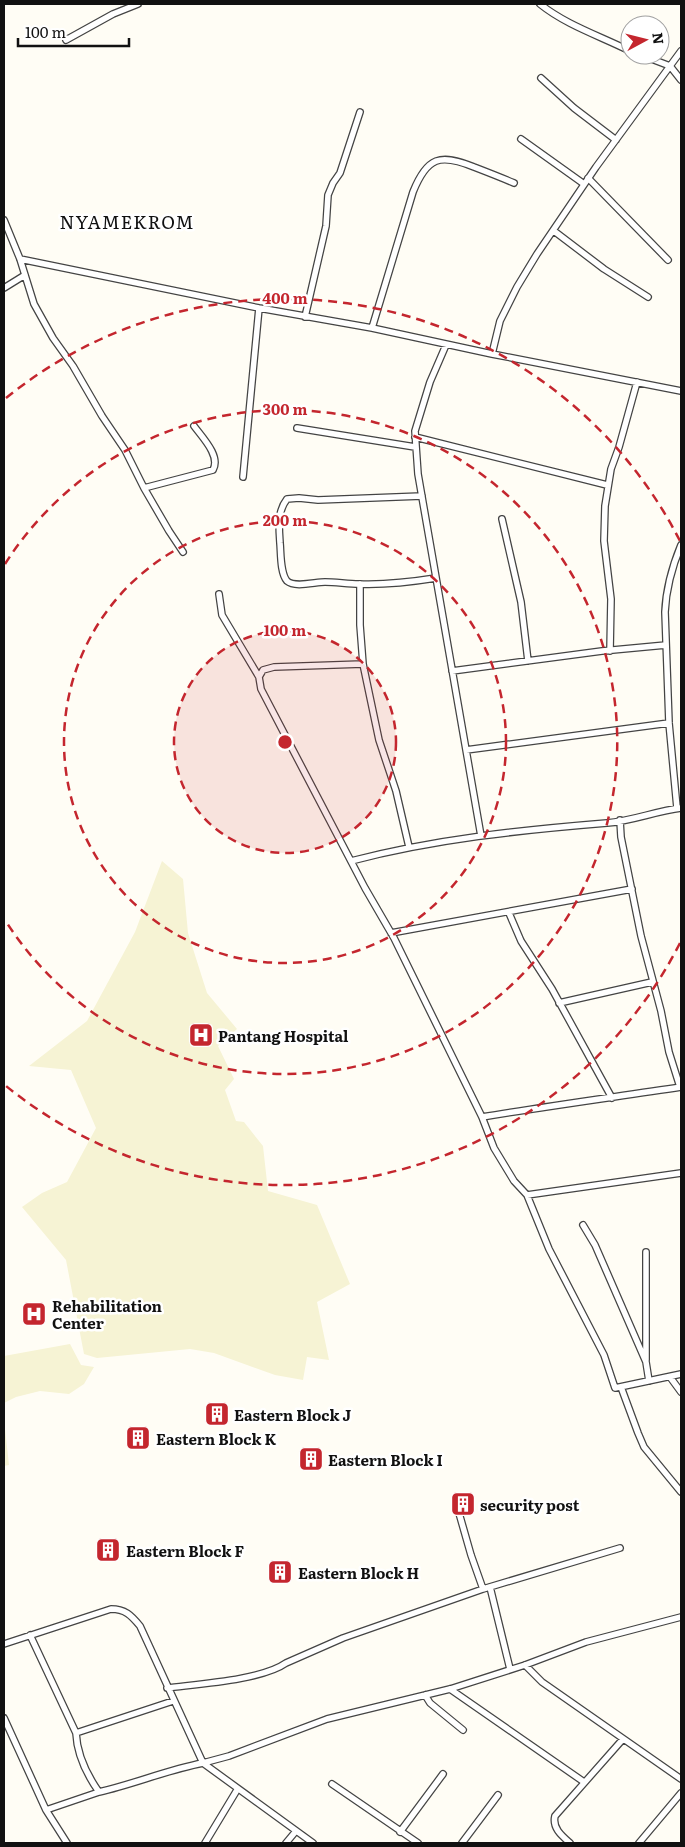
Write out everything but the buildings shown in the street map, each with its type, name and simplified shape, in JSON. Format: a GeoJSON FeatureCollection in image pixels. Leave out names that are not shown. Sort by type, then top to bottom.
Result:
{"type":"FeatureCollection","features":[{"type":"Feature","properties":{"kind":"street"},"geometry":{"type":"LineString","coordinates":[[66,40],[118,12],[138,4]]}},
{"type":"Feature","properties":{"kind":"street"},"geometry":{"type":"LineString","coordinates":[[540,4],[558,16],[620,46]]}},
{"type":"Feature","properties":{"kind":"street"},"geometry":{"type":"LineString","coordinates":[[492,354],[500,321],[517,287],[537,254],[588,178],[681,51]]}},
{"type":"Feature","properties":{"kind":"street"},"geometry":{"type":"LineString","coordinates":[[670,66],[681,80]]}},
{"type":"Feature","properties":{"kind":"street"},"geometry":{"type":"LineString","coordinates":[[541,78],[616,140]]}},
{"type":"Feature","properties":{"kind":"street"},"geometry":{"type":"LineString","coordinates":[[305,316],[326,226],[328,195],[332,183],[340,173],[360,112]]}},
{"type":"Feature","properties":{"kind":"street"},"geometry":{"type":"LineString","coordinates":[[521,139],[584,184]]}},
{"type":"Feature","properties":{"kind":"street"},"geometry":{"type":"LineString","coordinates":[[372,328],[413,192],[419,176],[426,168],[442,159],[456,160],[514,183]]}},
{"type":"Feature","properties":{"kind":"street"},"geometry":{"type":"LineString","coordinates":[[588,178],[668,260]]}},
{"type":"Feature","properties":{"kind":"street"},"geometry":{"type":"LineString","coordinates":[[4,220],[20,259],[34,304],[53,338],[73,366],[125,450],[169,532],[183,552]]}},
{"type":"Feature","properties":{"kind":"street"},"geometry":{"type":"LineString","coordinates":[[554,231],[604,269],[648,297]]}},
{"type":"Feature","properties":{"kind":"street"},"geometry":{"type":"LineString","coordinates":[[20,259],[681,391]]}},
{"type":"Feature","properties":{"kind":"street"},"geometry":{"type":"LineString","coordinates":[[4,288],[25,275]]}},
{"type":"Feature","properties":{"kind":"street"},"geometry":{"type":"LineString","coordinates":[[243,477],[259,308]]}},
{"type":"Feature","properties":{"kind":"street"},"geometry":{"type":"LineString","coordinates":[[446,345],[430,382],[415,432],[415,447],[481,836]]}},
{"type":"Feature","properties":{"kind":"street"},"geometry":{"type":"LineString","coordinates":[[610,651],[610,599],[604,541],[607,485],[637,382]]}},
{"type":"Feature","properties":{"kind":"street"},"geometry":{"type":"LineString","coordinates":[[144,488],[213,470],[216,461],[214,455],[194,426]]}},
{"type":"Feature","properties":{"kind":"street"},"geometry":{"type":"LineString","coordinates":[[297,428],[415,447]]}},
{"type":"Feature","properties":{"kind":"street"},"geometry":{"type":"LineString","coordinates":[[415,437],[607,485]]}},
{"type":"Feature","properties":{"kind":"street"},"geometry":{"type":"LineString","coordinates":[[422,496],[318,500],[287,499],[281,507],[279,516],[283,568],[289,582],[296,584],[323,582],[360,584],[411,582],[436,578]]}},
{"type":"Feature","properties":{"kind":"street"},"geometry":{"type":"LineString","coordinates":[[502,519],[521,602],[528,661]]}},
{"type":"Feature","properties":{"kind":"street"},"geometry":{"type":"LineString","coordinates":[[351,860],[481,836],[620,820],[679,808],[669,723],[666,595],[681,545]]}},
{"type":"Feature","properties":{"kind":"street"},"geometry":{"type":"LineString","coordinates":[[360,584],[360,625],[363,664],[379,740],[396,791],[409,848]]}},
{"type":"Feature","properties":{"kind":"street"},"geometry":{"type":"LineString","coordinates":[[220,594],[222,615],[259,677],[261,689],[391,933],[482,1117],[494,1148],[514,1181],[527,1195],[549,1250],[604,1355],[615,1388],[681,1374]]}},
{"type":"Feature","properties":{"kind":"street"},"geometry":{"type":"LineString","coordinates":[[452,671],[666,645]]}},
{"type":"Feature","properties":{"kind":"street"},"geometry":{"type":"LineString","coordinates":[[259,677],[263,670],[274,667],[363,664]]}},
{"type":"Feature","properties":{"kind":"street"},"geometry":{"type":"LineString","coordinates":[[466,750],[669,723]]}},
{"type":"Feature","properties":{"kind":"street"},"geometry":{"type":"LineString","coordinates":[[482,1117],[550,1105],[612,1098],[680,1087],[669,1052],[661,1010],[641,936],[621,836],[620,820]]}},
{"type":"Feature","properties":{"kind":"street"},"geometry":{"type":"LineString","coordinates":[[391,933],[632,889]]}},
{"type":"Feature","properties":{"kind":"street"},"geometry":{"type":"LineString","coordinates":[[509,912],[521,941],[559,1003],[612,1098]]}},
{"type":"Feature","properties":{"kind":"street"},"geometry":{"type":"LineString","coordinates":[[559,1003],[652,982]]}},
{"type":"Feature","properties":{"kind":"street"},"geometry":{"type":"LineString","coordinates":[[527,1195],[681,1173]]}},
{"type":"Feature","properties":{"kind":"street"},"geometry":{"type":"LineString","coordinates":[[582,1225],[595,1245],[646,1362]]}},
{"type":"Feature","properties":{"kind":"street"},"geometry":{"type":"LineString","coordinates":[[646,1252],[646,1362],[649,1381]]}},
{"type":"Feature","properties":{"kind":"street"},"geometry":{"type":"LineString","coordinates":[[670,1377],[681,1392]]}},
{"type":"Feature","properties":{"kind":"street"},"geometry":{"type":"LineString","coordinates":[[621,1387],[644,1447],[681,1492]]}},
{"type":"Feature","properties":{"kind":"street"},"geometry":{"type":"LineString","coordinates":[[459,1513],[471,1555],[486,1588],[510,1668]]}},
{"type":"Feature","properties":{"kind":"street"},"geometry":{"type":"LineString","coordinates":[[167,1688],[262,1675],[342,1638],[486,1588],[620,1548]]}},
{"type":"Feature","properties":{"kind":"street"},"geometry":{"type":"LineString","coordinates":[[4,1644],[112,1609],[122,1609],[140,1626],[202,1763],[313,1843]]}},
{"type":"Feature","properties":{"kind":"street"},"geometry":{"type":"LineString","coordinates":[[46,1810],[179,1768],[229,1756],[327,1719],[450,1689],[510,1668],[525,1665],[586,1642],[681,1616]]}},
{"type":"Feature","properties":{"kind":"street"},"geometry":{"type":"LineString","coordinates":[[30,1635],[76,1733],[79,1753],[88,1775],[99,1792]]}},
{"type":"Feature","properties":{"kind":"street"},"geometry":{"type":"LineString","coordinates":[[525,1665],[542,1682],[681,1779]]}},
{"type":"Feature","properties":{"kind":"street"},"geometry":{"type":"LineString","coordinates":[[450,1689],[584,1782]]}},
{"type":"Feature","properties":{"kind":"street"},"geometry":{"type":"LineString","coordinates":[[425,1695],[430,1703],[464,1730]]}},
{"type":"Feature","properties":{"kind":"street"},"geometry":{"type":"LineString","coordinates":[[76,1733],[173,1701]]}},
{"type":"Feature","properties":{"kind":"street"},"geometry":{"type":"LineString","coordinates":[[4,1718],[46,1810],[67,1843]]}},
{"type":"Feature","properties":{"kind":"street"},"geometry":{"type":"LineString","coordinates":[[570,1843],[555,1826],[555,1816],[623,1739]]}},
{"type":"Feature","properties":{"kind":"street"},"geometry":{"type":"LineString","coordinates":[[400,1832],[443,1774]]}},
{"type":"Feature","properties":{"kind":"street"},"geometry":{"type":"LineString","coordinates":[[332,1784],[418,1843]]}},
{"type":"Feature","properties":{"kind":"street"},"geometry":{"type":"LineString","coordinates":[[205,1843],[238,1790]]}},
{"type":"Feature","properties":{"kind":"street"},"geometry":{"type":"LineString","coordinates":[[639,1843],[681,1793]]}},
{"type":"Feature","properties":{"kind":"street"},"geometry":{"type":"LineString","coordinates":[[462,1843],[498,1796]]}},
{"type":"Feature","properties":{"kind":"street"},"geometry":{"type":"LineString","coordinates":[[286,1843],[296,1831]]}},
{"type":"Feature","properties":{"kind":"shaded area"},"geometry":{"type":"Polygon","coordinates":[[[162,861],[183,879],[188,933],[207,993],[237,1029],[218,1046],[234,1079],[225,1090],[236,1121],[244,1122],[263,1146],[268,1191],[317,1205],[350,1284],[317,1302],[329,1360],[307,1357],[303,1380],[275,1375],[214,1353],[190,1349],[97,1358],[84,1354],[66,1260],[22,1207],[42,1193],[67,1182],[96,1128],[71,1070],[29,1066],[87,1021],[135,932],[162,861]]]}},
{"type":"Feature","properties":{"kind":"shaded area"},"geometry":{"type":"Polygon","coordinates":[[[70,1344],[81,1365],[94,1367],[84,1384],[69,1394],[40,1391],[16,1397],[4,1403],[4,1356],[70,1344]]]}},
{"type":"Feature","properties":{"kind":"shaded area"},"geometry":{"type":"Polygon","coordinates":[[[4,1420],[9,1465],[4,1466],[4,1420]]]}},
{"type":"Feature","properties":{"kind":"place","name":"Pantang Hospital"},"geometry":{"type":"Point","coordinates":[201,1035]}},
{"type":"Feature","properties":{"kind":"place","name":"Rehabilitation Center"},"geometry":{"type":"Point","coordinates":[34,1314]}},
{"type":"Feature","properties":{"kind":"place","name":"Eastern Block J"},"geometry":{"type":"Point","coordinates":[217,1414]}},
{"type":"Feature","properties":{"kind":"place","name":"Eastern Block K"},"geometry":{"type":"Point","coordinates":[138,1438]}},
{"type":"Feature","properties":{"kind":"place","name":"Eastern Block I"},"geometry":{"type":"Point","coordinates":[311,1459]}},
{"type":"Feature","properties":{"kind":"place","name":"security post"},"geometry":{"type":"Point","coordinates":[463,1504]}},
{"type":"Feature","properties":{"kind":"place","name":"Eastern Block F"},"geometry":{"type":"Point","coordinates":[108,1550]}},
{"type":"Feature","properties":{"kind":"place","name":"Eastern Block H"},"geometry":{"type":"Point","coordinates":[280,1572]}},
{"type":"Feature","properties":{"kind":"district","name":"NYAMEKROM"},"geometry":{"type":"Point","coordinates":[127,221]}}]}
